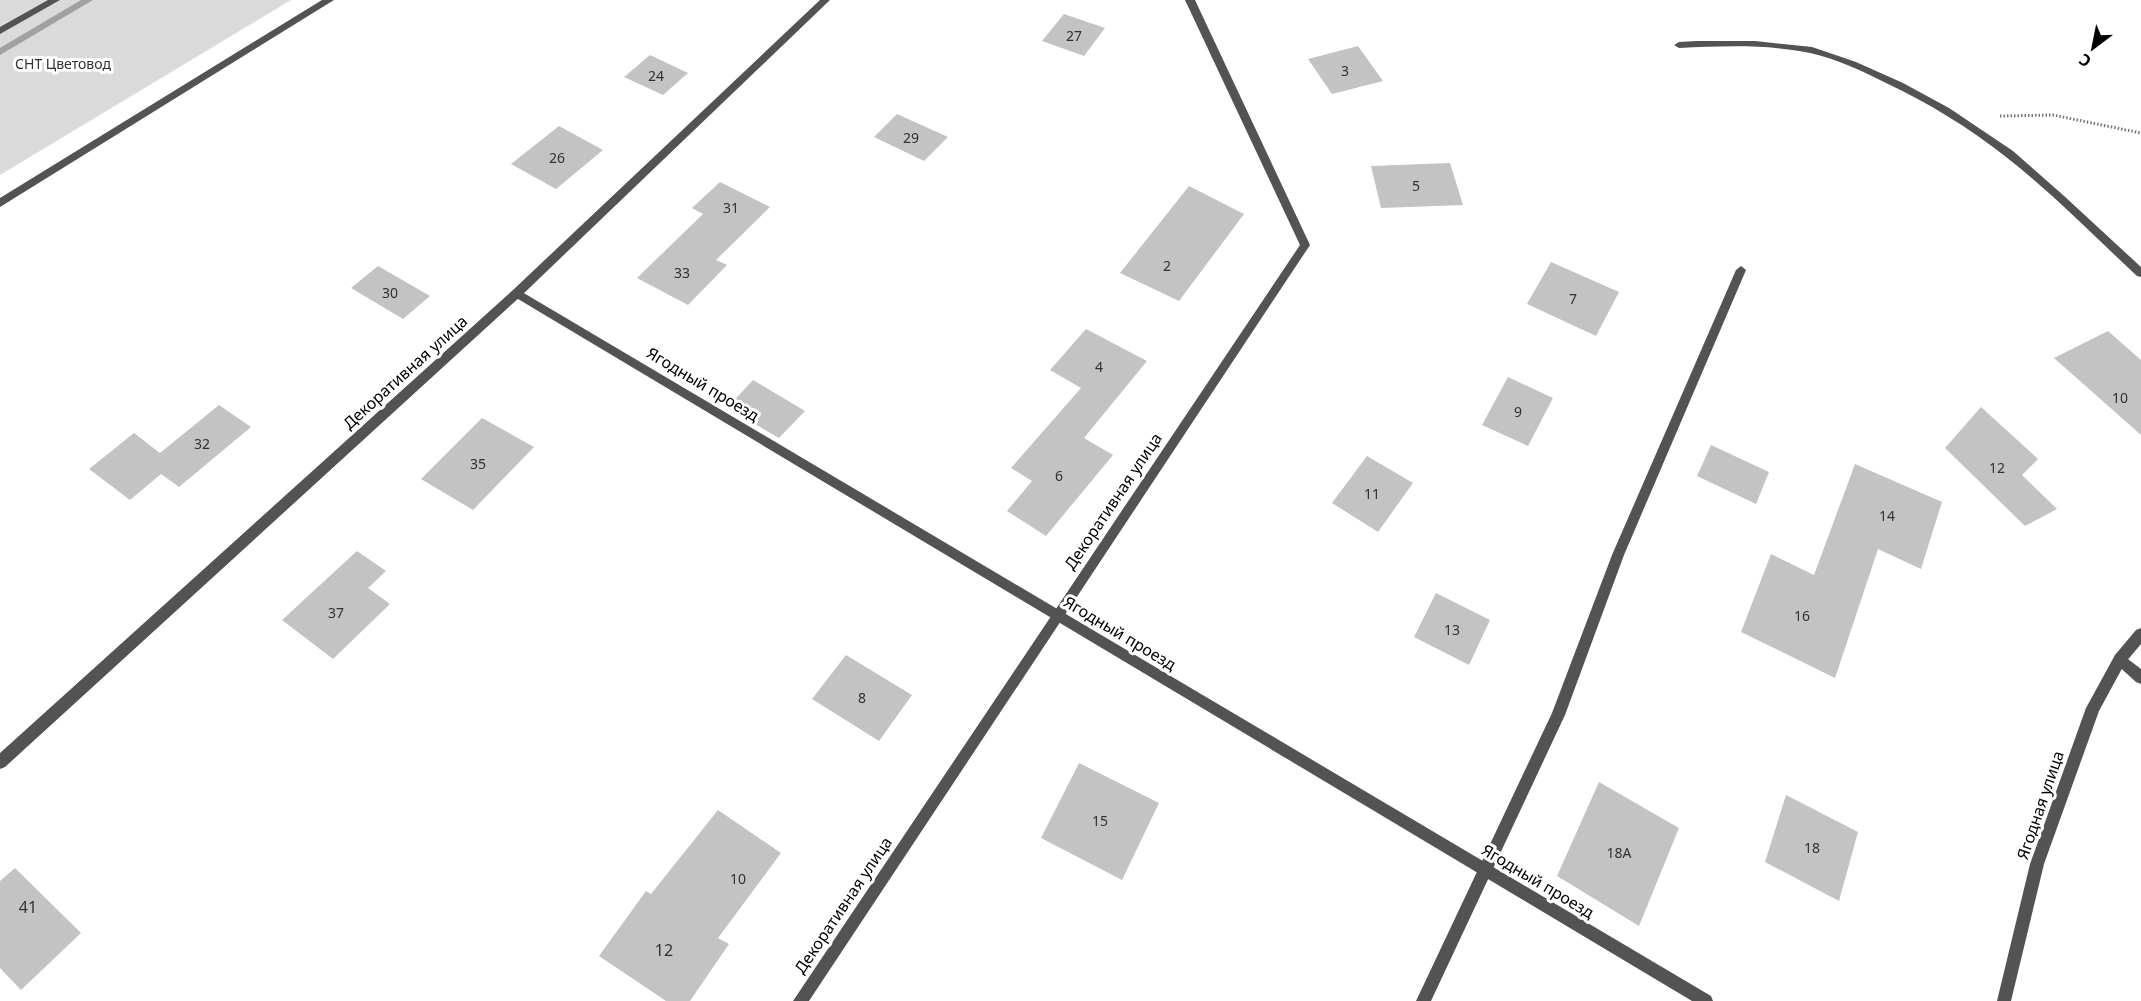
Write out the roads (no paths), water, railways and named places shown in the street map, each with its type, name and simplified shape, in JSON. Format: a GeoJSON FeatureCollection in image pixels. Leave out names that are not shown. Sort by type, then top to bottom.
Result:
{"type":"FeatureCollection","features":[{"type":"Feature","properties":{"kind":"street"},"geometry":{"type":"LineString","coordinates":[[0,31],[55,0]]}},
{"type":"Feature","properties":{"kind":"street"},"geometry":{"type":"LineString","coordinates":[[0,203],[329,0]]}},
{"type":"Feature","properties":{"kind":"street","name":"Декоративная улица"},"geometry":{"type":"LineString","coordinates":[[0,762],[518,292],[825,0]]}},
{"type":"Feature","properties":{"kind":"street","name":"Декоративная улица"},"geometry":{"type":"LineString","coordinates":[[800,1001],[1305,244],[1190,0]]}},
{"type":"Feature","properties":{"kind":"street"},"geometry":{"type":"LineString","coordinates":[[1679,45],[1718,42],[1762,44],[1828,55],[1919,94],[2009,154],[2141,273]]}},
{"type":"Feature","properties":{"kind":"street"},"geometry":{"type":"LineString","coordinates":[[1422,1001],[1558,715],[1618,555],[1741,270]]}},
{"type":"Feature","properties":{"kind":"street","name":"Ягодный проезд"},"geometry":{"type":"LineString","coordinates":[[518,292],[1706,1001]]}},
{"type":"Feature","properties":{"kind":"street","name":"Ягодная улица"},"geometry":{"type":"LineString","coordinates":[[2004,1001],[2037,864],[2093,708],[2120,659],[2141,634]]}},
{"type":"Feature","properties":{"kind":"street"},"geometry":{"type":"LineString","coordinates":[[2120,659],[2141,678]]}},
{"type":"Feature","properties":{"kind":"waterway"},"geometry":{"type":"LineString","coordinates":[[0,52],[88,0]]}},
{"type":"Feature","properties":{"kind":"park label","name":"СНТ Цветовод"},"geometry":{"type":"Point","coordinates":[63,63]}}]}
